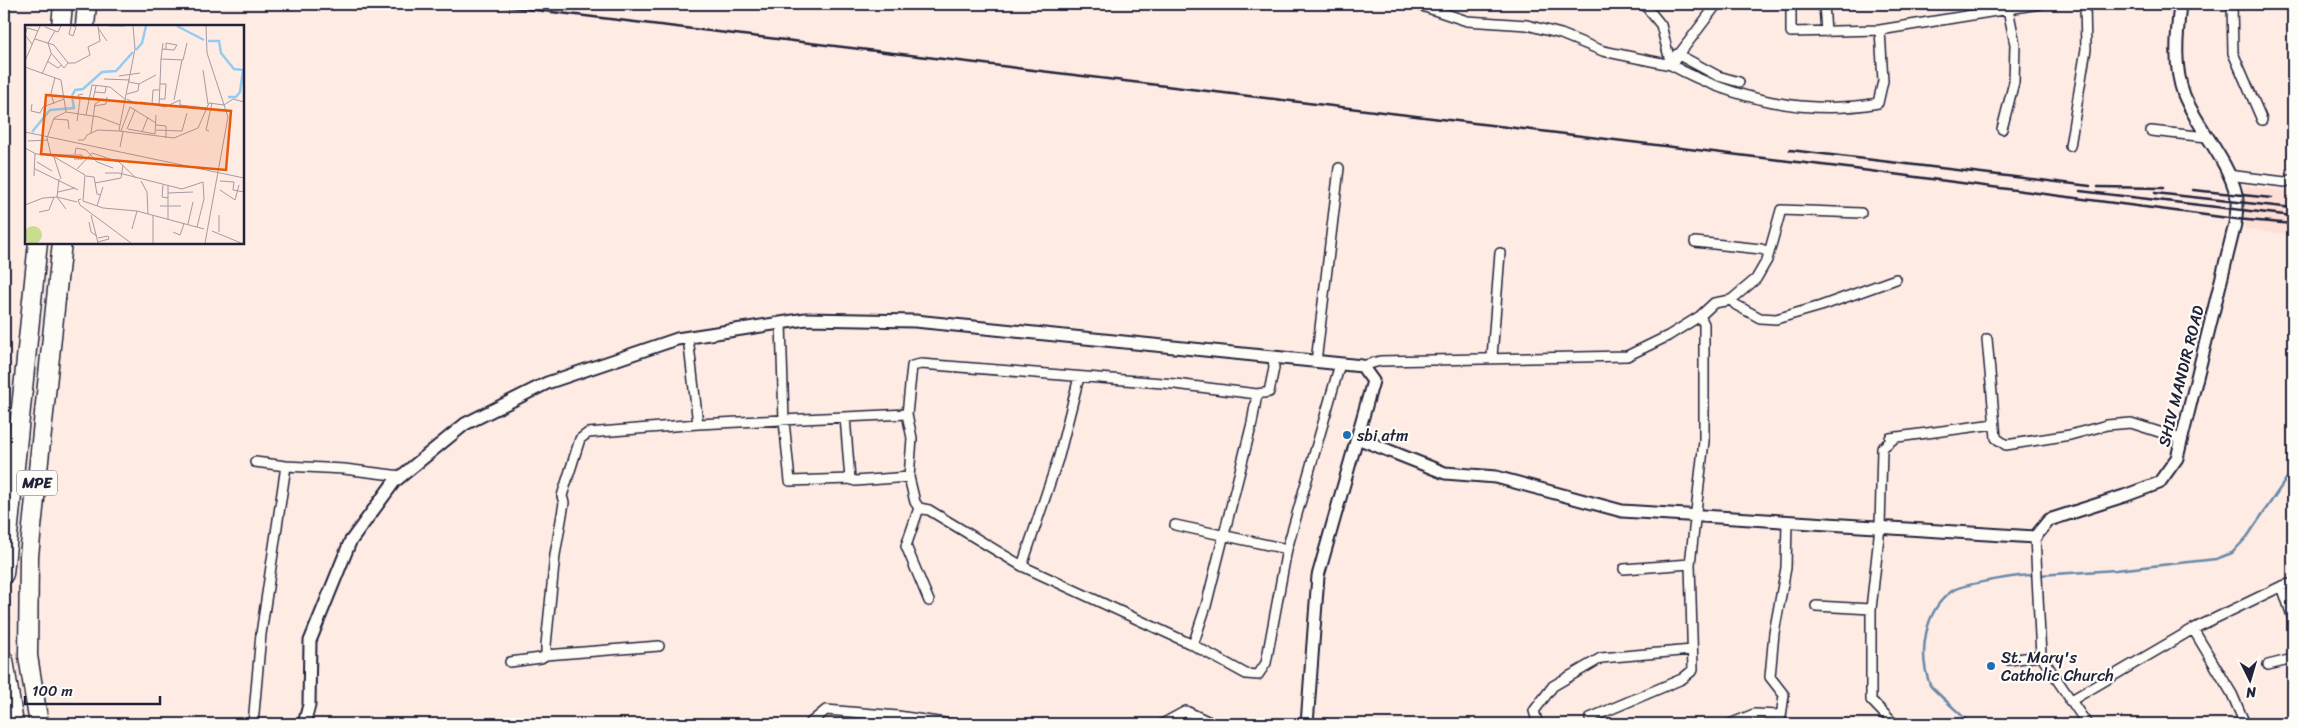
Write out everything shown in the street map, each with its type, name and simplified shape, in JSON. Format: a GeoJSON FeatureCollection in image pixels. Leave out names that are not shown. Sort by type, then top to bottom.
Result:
{"type":"FeatureCollection","features":[{"type":"Feature","properties":{"kind":"highway"},"geometry":{"type":"LineString","coordinates":[[61,25],[63,4]]}},
{"type":"Feature","properties":{"kind":"highway"},"geometry":{"type":"LineString","coordinates":[[85,25],[88,4]]}},
{"type":"Feature","properties":{"kind":"highway","name":"MPE"},"geometry":{"type":"LineString","coordinates":[[4,574],[38,244]]}},
{"type":"Feature","properties":{"kind":"highway","name":"MPE"},"geometry":{"type":"LineString","coordinates":[[39,724],[28,656],[29,556],[62,244]]}},
{"type":"Feature","properties":{"kind":"highway"},"geometry":{"type":"LineString","coordinates":[[4,660],[14,724]]}},
{"type":"Feature","properties":{"kind":"street"},"geometry":{"type":"LineString","coordinates":[[1416,4],[1467,20],[1527,25],[1561,34],[1603,51],[1671,65],[1692,76],[1751,98],[1798,105],[1854,107],[1878,103],[1883,81],[1880,30]]}},
{"type":"Feature","properties":{"kind":"street"},"geometry":{"type":"LineString","coordinates":[[1644,4],[1662,25],[1671,65]]}},
{"type":"Feature","properties":{"kind":"street"},"geometry":{"type":"LineString","coordinates":[[1671,65],[1677,54],[1717,4]]}},
{"type":"Feature","properties":{"kind":"street"},"geometry":{"type":"LineString","coordinates":[[1790,4],[1791,32],[1880,30],[2040,4]]}},
{"type":"Feature","properties":{"kind":"street"},"geometry":{"type":"LineString","coordinates":[[1824,4],[1826,32]]}},
{"type":"Feature","properties":{"kind":"street"},"geometry":{"type":"LineString","coordinates":[[2070,146],[2086,49],[2085,4]]}},
{"type":"Feature","properties":{"kind":"street","name":"SHIV MANDIR ROAD"},"geometry":{"type":"LineString","coordinates":[[2034,536],[2049,520],[2159,483],[2177,458],[2235,224],[2236,194],[2228,175],[2184,94],[2175,49],[2180,4]]}},
{"type":"Feature","properties":{"kind":"street"},"geometry":{"type":"LineString","coordinates":[[2232,4],[2233,53],[2262,120]]}},
{"type":"Feature","properties":{"kind":"street"},"geometry":{"type":"LineString","coordinates":[[2002,129],[2014,82],[2016,44],[2008,9]]}},
{"type":"Feature","properties":{"kind":"street"},"geometry":{"type":"LineString","coordinates":[[1677,54],[1718,76],[1739,82]]}},
{"type":"Feature","properties":{"kind":"street"},"geometry":{"type":"LineString","coordinates":[[2151,131],[2207,136]]}},
{"type":"Feature","properties":{"kind":"street"},"geometry":{"type":"LineString","coordinates":[[1316,362],[1339,168]]}},
{"type":"Feature","properties":{"kind":"street"},"geometry":{"type":"LineString","coordinates":[[2228,175],[2285,182],[2293,179]]}},
{"type":"Feature","properties":{"kind":"street"},"geometry":{"type":"LineString","coordinates":[[304,724],[308,704],[310,641],[350,542],[394,482],[464,424],[547,383],[677,339],[806,320],[915,321],[1362,366],[1380,361],[1492,357],[1532,359],[1627,356],[1668,336],[1700,316],[1714,303],[1731,300],[1756,279],[1767,260],[1781,210],[1861,213]]}},
{"type":"Feature","properties":{"kind":"street"},"geometry":{"type":"LineString","coordinates":[[1695,242],[1761,249],[1769,252]]}},
{"type":"Feature","properties":{"kind":"street"},"geometry":{"type":"LineString","coordinates":[[1492,357],[1500,252]]}},
{"type":"Feature","properties":{"kind":"street"},"geometry":{"type":"LineString","coordinates":[[1731,300],[1736,305],[1760,318],[1776,319],[1821,306],[1896,279]]}},
{"type":"Feature","properties":{"kind":"street"},"geometry":{"type":"LineString","coordinates":[[1591,724],[1590,718],[1682,679],[1693,670],[1690,564],[1704,441],[1704,324],[1700,316]]}},
{"type":"Feature","properties":{"kind":"street"},"geometry":{"type":"LineString","coordinates":[[781,323],[784,421],[790,481],[850,479],[855,481],[909,477]]}},
{"type":"Feature","properties":{"kind":"street"},"geometry":{"type":"LineString","coordinates":[[688,337],[698,424]]}},
{"type":"Feature","properties":{"kind":"street"},"geometry":{"type":"LineString","coordinates":[[1987,340],[1996,438],[2006,445],[2070,435],[2107,425],[2131,423],[2181,439]]}},
{"type":"Feature","properties":{"kind":"street"},"geometry":{"type":"LineString","coordinates":[[1273,358],[1274,368],[1269,392],[1257,394],[1175,384],[921,364],[912,366],[907,414],[912,438],[909,477],[915,502],[919,508],[929,510],[1022,566],[1193,645],[1246,674],[1258,675],[1266,663],[1287,549],[1340,364]]}},
{"type":"Feature","properties":{"kind":"street"},"geometry":{"type":"LineString","coordinates":[[1307,724],[1318,576],[1373,381],[1362,366]]}},
{"type":"Feature","properties":{"kind":"street"},"geometry":{"type":"LineString","coordinates":[[1022,566],[1059,456],[1079,377]]}},
{"type":"Feature","properties":{"kind":"street"},"geometry":{"type":"LineString","coordinates":[[1193,645],[1206,606],[1222,536],[1243,462],[1257,394]]}},
{"type":"Feature","properties":{"kind":"street"},"geometry":{"type":"LineString","coordinates":[[546,654],[555,556],[564,503],[562,496],[580,439],[588,432],[698,424],[907,414]]}},
{"type":"Feature","properties":{"kind":"street"},"geometry":{"type":"LineString","coordinates":[[845,417],[850,479]]}},
{"type":"Feature","properties":{"kind":"street"},"geometry":{"type":"LineString","coordinates":[[1885,439],[1994,424]]}},
{"type":"Feature","properties":{"kind":"street"},"geometry":{"type":"LineString","coordinates":[[1894,724],[1871,700],[1871,609],[1880,527],[1882,448],[1896,437]]}},
{"type":"Feature","properties":{"kind":"street"},"geometry":{"type":"LineString","coordinates":[[1357,438],[1444,473],[1496,477],[1622,511],[2034,536],[2040,612],[2041,656],[2087,724]]}},
{"type":"Feature","properties":{"kind":"street"},"geometry":{"type":"LineString","coordinates":[[254,462],[286,466],[344,469],[401,476]]}},
{"type":"Feature","properties":{"kind":"street"},"geometry":{"type":"LineString","coordinates":[[253,724],[261,634],[286,466]]}},
{"type":"Feature","properties":{"kind":"street"},"geometry":{"type":"LineString","coordinates":[[919,508],[906,546],[929,601]]}},
{"type":"Feature","properties":{"kind":"street"},"geometry":{"type":"LineString","coordinates":[[1730,724],[1754,714],[1780,720],[1784,695],[1770,677],[1786,568],[1787,522]]}},
{"type":"Feature","properties":{"kind":"street"},"geometry":{"type":"LineString","coordinates":[[1174,525],[1287,549]]}},
{"type":"Feature","properties":{"kind":"street"},"geometry":{"type":"LineString","coordinates":[[1624,569],[1690,564]]}},
{"type":"Feature","properties":{"kind":"street"},"geometry":{"type":"LineString","coordinates":[[2070,701],[2193,629],[2282,586],[2293,583]]}},
{"type":"Feature","properties":{"kind":"street"},"geometry":{"type":"LineString","coordinates":[[2282,586],[2293,618]]}},
{"type":"Feature","properties":{"kind":"street"},"geometry":{"type":"LineString","coordinates":[[1816,606],[1871,609]]}},
{"type":"Feature","properties":{"kind":"street"},"geometry":{"type":"LineString","coordinates":[[2193,629],[2232,694],[2245,724]]}},
{"type":"Feature","properties":{"kind":"street"},"geometry":{"type":"LineString","coordinates":[[510,662],[541,658],[546,654],[659,646]]}},
{"type":"Feature","properties":{"kind":"street"},"geometry":{"type":"LineString","coordinates":[[1538,724],[1534,712],[1553,686],[1600,658],[1692,650]]}},
{"type":"Feature","properties":{"kind":"street"},"geometry":{"type":"LineString","coordinates":[[2010,660],[2041,656]]}},
{"type":"Feature","properties":{"kind":"street"},"geometry":{"type":"LineString","coordinates":[[2268,665],[2293,659]]}},
{"type":"Feature","properties":{"kind":"street"},"geometry":{"type":"LineString","coordinates":[[809,724],[826,710],[898,720],[952,724]]}},
{"type":"Feature","properties":{"kind":"street"},"geometry":{"type":"LineString","coordinates":[[1162,724],[1186,710],[1214,724]]}},
{"type":"Feature","properties":{"kind":"shaded area"},"geometry":{"type":"Polygon","coordinates":[[[2244,186],[2293,192],[2293,235],[2245,229],[2244,186]]]}},
{"type":"Feature","properties":{"kind":"waterway"},"geometry":{"type":"LineString","coordinates":[[2039,575],[2116,570],[2216,559],[2232,553],[2247,537],[2293,469]]}},
{"type":"Feature","properties":{"kind":"waterway"},"geometry":{"type":"LineString","coordinates":[[1971,724],[1930,685],[1924,660],[1924,647],[1930,621],[1935,610],[1943,600],[1958,588],[1991,580],[2034,575]]}},
{"type":"Feature","properties":{"kind":"railway"},"geometry":{"type":"LineString","coordinates":[[486,4],[1847,168],[2236,219],[2293,224]]}},
{"type":"Feature","properties":{"kind":"railway"},"geometry":{"type":"LineString","coordinates":[[1790,150],[2090,186]]}},
{"type":"Feature","properties":{"kind":"railway"},"geometry":{"type":"LineString","coordinates":[[2098,187],[2163,188]]}},
{"type":"Feature","properties":{"kind":"railway"},"geometry":{"type":"LineString","coordinates":[[2193,190],[2272,198]]}},
{"type":"Feature","properties":{"kind":"railway"},"geometry":{"type":"LineString","coordinates":[[2080,191],[2293,216]]}},
{"type":"Feature","properties":{"kind":"railway"},"geometry":{"type":"LineString","coordinates":[[2155,193],[2293,208]]}},
{"type":"Feature","properties":{"kind":"place","name":"sbi atm"},"geometry":{"type":"Point","coordinates":[1347,435]}},
{"type":"Feature","properties":{"kind":"place","name":"St. Mary's Catholic Church"},"geometry":{"type":"Point","coordinates":[1991,666]}}]}
